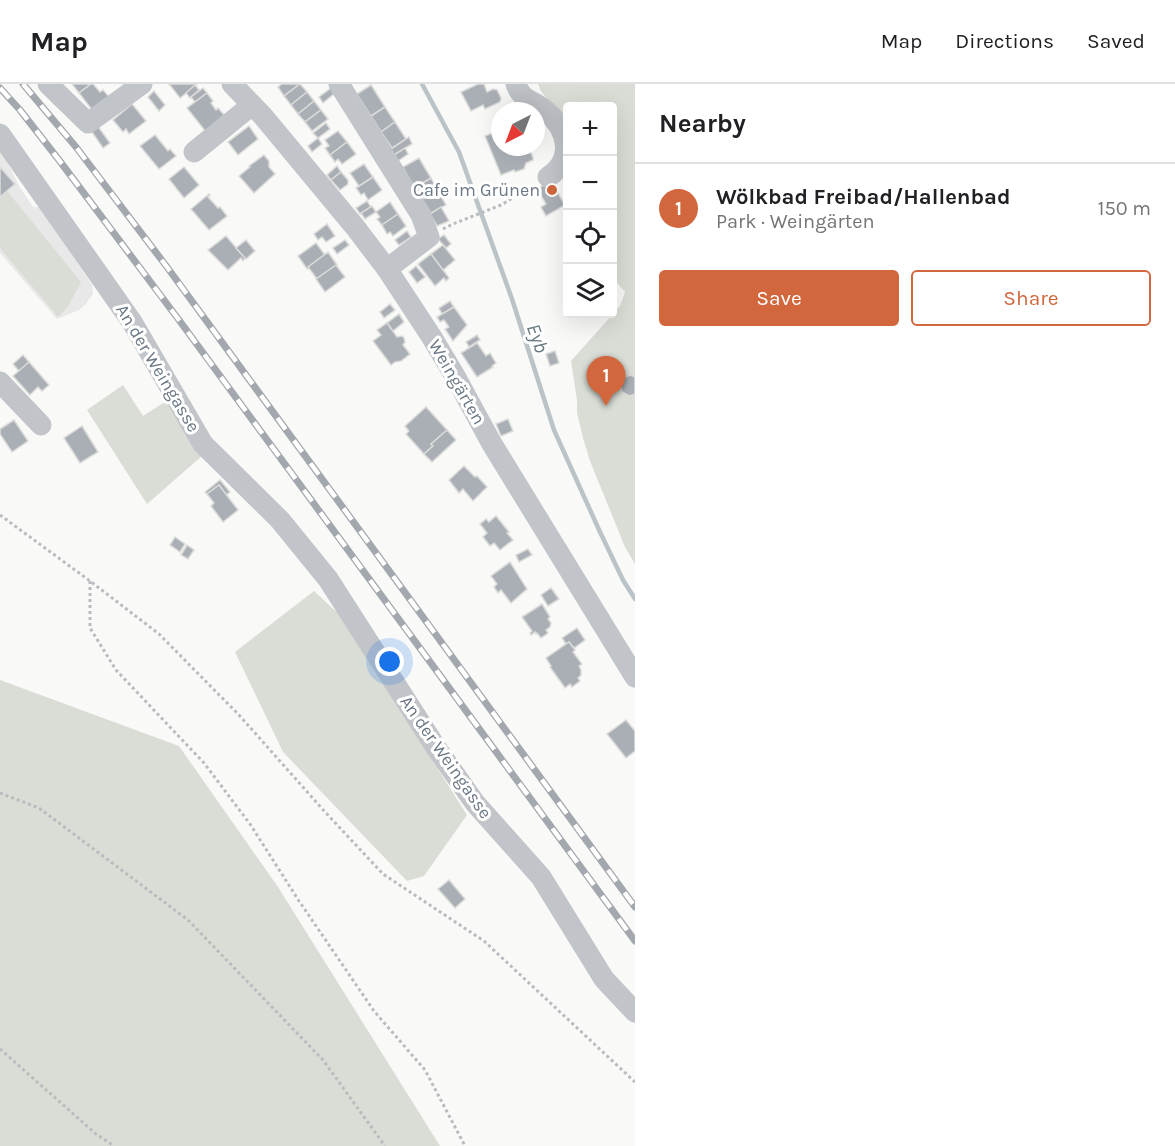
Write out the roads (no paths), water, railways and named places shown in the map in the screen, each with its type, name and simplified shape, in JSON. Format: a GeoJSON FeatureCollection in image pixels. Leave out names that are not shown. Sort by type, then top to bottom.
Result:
{"type":"FeatureCollection","features":[{"type":"Feature","properties":{"kind":"street"},"geometry":{"type":"LineString","coordinates":[[48,84],[88,123],[142,84]]}},
{"type":"Feature","properties":{"kind":"street","name":"Weingärten"},"geometry":{"type":"LineString","coordinates":[[232,84],[347,218],[387,269],[431,336],[492,444],[635,677]]}},
{"type":"Feature","properties":{"kind":"street"},"geometry":{"type":"LineString","coordinates":[[339,84],[421,215],[429,237],[387,269]]}},
{"type":"Feature","properties":{"kind":"street"},"geometry":{"type":"LineString","coordinates":[[516,84],[520,94],[543,108],[551,116],[558,125],[564,141],[566,152],[564,160],[556,172],[548,177]]}},
{"type":"Feature","properties":{"kind":"street"},"geometry":{"type":"LineString","coordinates":[[194,152],[252,105]]}},
{"type":"Feature","properties":{"kind":"street","name":"An der Weingasse"},"geometry":{"type":"LineString","coordinates":[[0,134],[132,322],[203,444],[279,520],[327,579],[475,803],[541,877],[604,979],[635,1012]]}},
{"type":"Feature","properties":{"kind":"street"},"geometry":{"type":"LineString","coordinates":[[0,381],[40,425]]}},
{"type":"Feature","properties":{"kind":"waterway","name":"Eyb"},"geometry":{"type":"LineString","coordinates":[[422,84],[459,152],[512,299],[554,430],[623,580],[635,599]]}},
{"type":"Feature","properties":{"kind":"railway"},"geometry":{"type":"LineString","coordinates":[[23,84],[76,147],[167,267],[635,907]]}},
{"type":"Feature","properties":{"kind":"railway"},"geometry":{"type":"LineString","coordinates":[[0,88],[59,160],[179,320],[635,941]]}},
{"type":"Feature","properties":{"kind":"place","name":"Cafe im Grünen"},"geometry":{"type":"Point","coordinates":[552,190]}},
{"type":"Feature","properties":{"kind":"place","name":"Wölkbad Freibad/Hallenbad"},"geometry":{"type":"Point","coordinates":[606,406]}}]}
